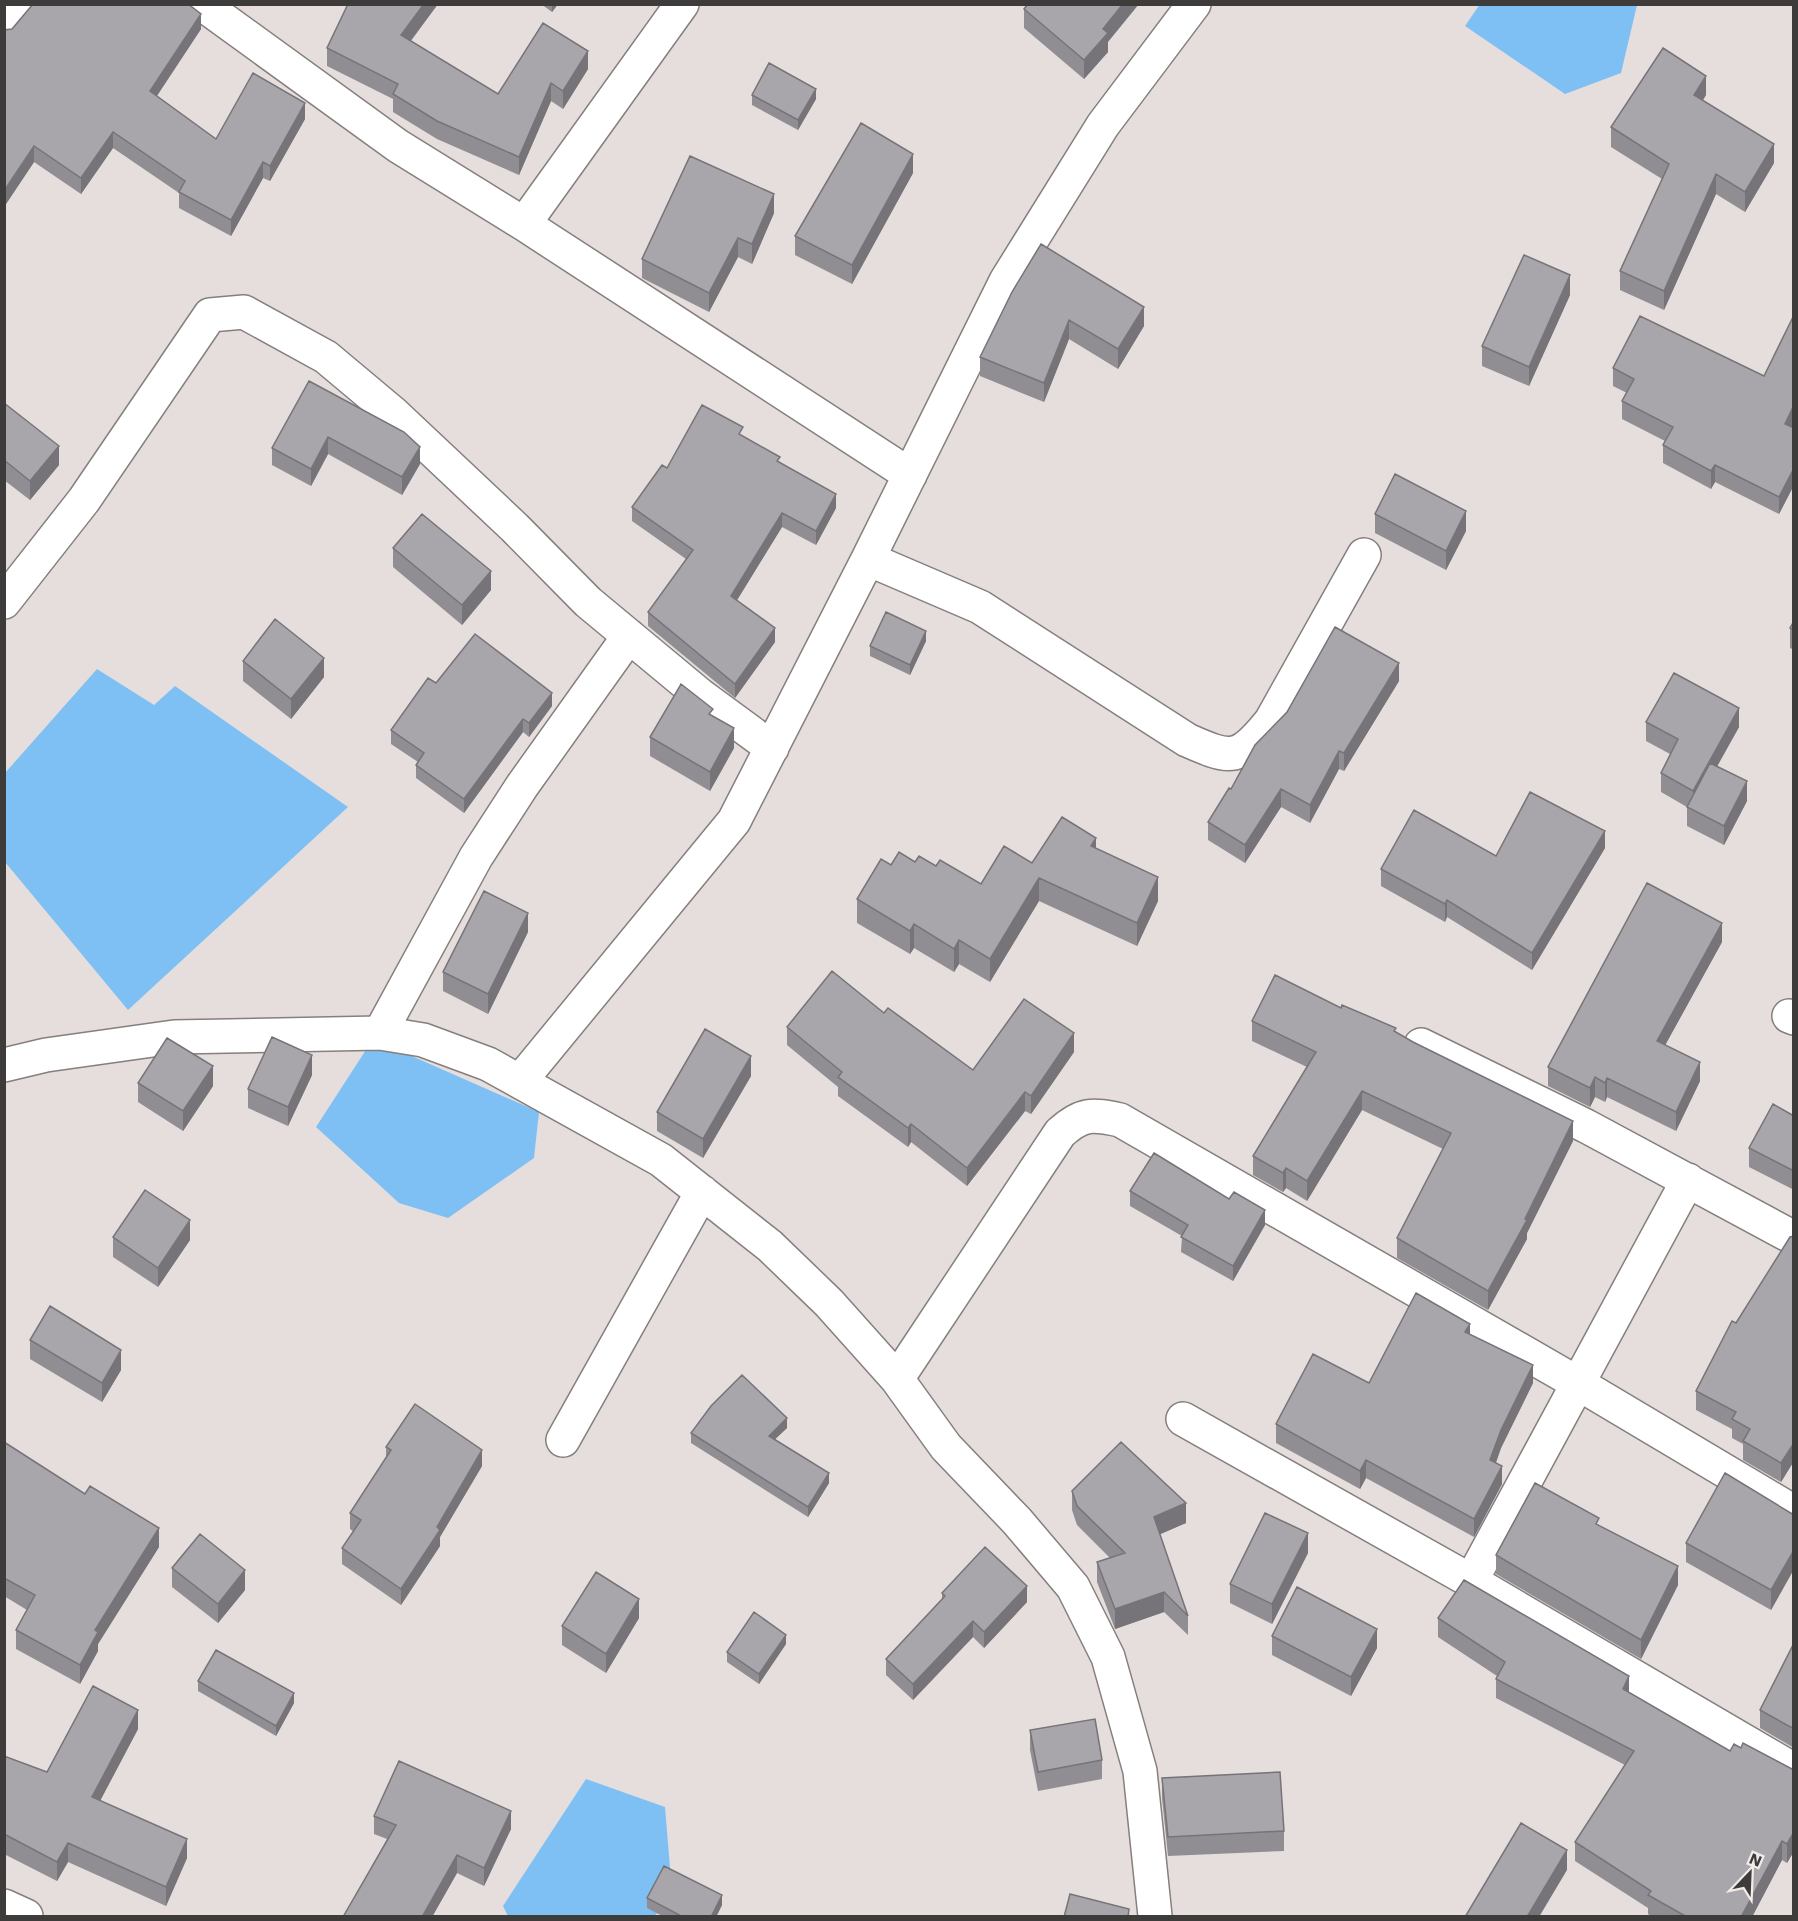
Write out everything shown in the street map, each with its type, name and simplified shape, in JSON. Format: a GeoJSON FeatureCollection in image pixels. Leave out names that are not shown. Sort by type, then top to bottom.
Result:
{"type":"FeatureCollection","features":[{"type":"Feature","properties":{"kind":"street"},"geometry":{"type":"LineString","coordinates":[[4,28],[22,4]]}},
{"type":"Feature","properties":{"kind":"street"},"geometry":{"type":"LineString","coordinates":[[202,4],[398,146],[524,224],[910,475]]}},
{"type":"Feature","properties":{"kind":"street"},"geometry":{"type":"LineString","coordinates":[[524,224],[682,4]]}},
{"type":"Feature","properties":{"kind":"street"},"geometry":{"type":"LineString","coordinates":[[521,1080],[734,821],[868,559],[1006,281],[1103,125],[1194,4]]}},
{"type":"Feature","properties":{"kind":"street"},"geometry":{"type":"LineString","coordinates":[[4,602],[84,500],[210,315],[244,312],[326,357],[394,414],[515,528],[588,602],[700,695],[772,748]]}},
{"type":"Feature","properties":{"kind":"street"},"geometry":{"type":"LineString","coordinates":[[868,559],[980,607],[1186,740],[1218,754],[1240,753],[1256,740],[1271,721],[1364,555]]}},
{"type":"Feature","properties":{"kind":"street"},"geometry":{"type":"LineString","coordinates":[[380,1033],[476,857],[522,786],[629,636]]}},
{"type":"Feature","properties":{"kind":"street"},"geometry":{"type":"LineString","coordinates":[[4,1065],[116,1044],[174,1037],[380,1033],[423,1040],[457,1051],[521,1080],[661,1160],[778,1254],[829,1303],[897,1379],[946,1447],[1017,1521],[1073,1587],[1108,1657],[1140,1771],[1155,1917]]}},
{"type":"Feature","properties":{"kind":"street"},"geometry":{"type":"LineString","coordinates":[[1420,1045],[1688,1179],[1794,1238]]}},
{"type":"Feature","properties":{"kind":"street"},"geometry":{"type":"LineString","coordinates":[[897,1379],[1060,1133],[1077,1118],[1097,1115],[1120,1119],[1580,1384],[1794,1512]]}},
{"type":"Feature","properties":{"kind":"street"},"geometry":{"type":"LineString","coordinates":[[1471,1581],[1580,1384],[1688,1179]]}},
{"type":"Feature","properties":{"kind":"street"},"geometry":{"type":"LineString","coordinates":[[563,1440],[702,1192]]}},
{"type":"Feature","properties":{"kind":"street"},"geometry":{"type":"LineString","coordinates":[[1183,1419],[1471,1581],[1794,1770]]}},
{"type":"Feature","properties":{"kind":"street"},"geometry":{"type":"LineString","coordinates":[[4,1906],[26,1917]]}},
{"type":"Feature","properties":{"kind":"water"},"geometry":{"type":"Polygon","coordinates":[[[1480,4],[1637,5],[1621,73],[1565,94],[1465,26],[1480,4]]]}},
{"type":"Feature","properties":{"kind":"water"},"geometry":{"type":"Polygon","coordinates":[[[97,669],[154,705],[175,686],[348,807],[128,1010],[5,862],[5,773],[97,669]]]}},
{"type":"Feature","properties":{"kind":"water"},"geometry":{"type":"Polygon","coordinates":[[[373,1039],[539,1112],[534,1158],[448,1218],[399,1203],[316,1127],[373,1039]]]}},
{"type":"Feature","properties":{"kind":"water"},"geometry":{"type":"Polygon","coordinates":[[[586,1779],[665,1807],[672,1892],[655,1916],[508,1916],[503,1906],[586,1779]]]}},
{"type":"Feature","properties":{"kind":"building"},"geometry":{"type":"Polygon","coordinates":[[[33,4],[188,4],[201,14],[150,91],[216,139],[253,73],[305,103],[270,166],[263,162],[231,220],[179,192],[185,181],[113,132],[81,178],[34,146],[4,191],[4,30],[12,29],[33,4]]]}},
{"type":"Feature","properties":{"kind":"building"},"geometry":{"type":"Polygon","coordinates":[[[348,4],[424,4],[401,35],[498,94],[543,23],[588,51],[563,91],[551,83],[519,157],[437,121],[393,94],[398,84],[327,48],[348,4]]]}},
{"type":"Feature","properties":{"kind":"building"},"geometry":{"type":"Polygon","coordinates":[[[1028,4],[1123,4],[1103,29],[1108,33],[1084,60],[1024,9],[1028,4]]]}},
{"type":"Feature","properties":{"kind":"building"},"geometry":{"type":"Polygon","coordinates":[[[1663,48],[1706,76],[1694,95],[1774,144],[1745,192],[1716,174],[1664,291],[1620,271],[1669,164],[1611,127],[1663,48]]]}},
{"type":"Feature","properties":{"kind":"building"},"geometry":{"type":"Polygon","coordinates":[[[769,63],[816,89],[798,120],[752,95],[769,63]]]}},
{"type":"Feature","properties":{"kind":"building"},"geometry":{"type":"Polygon","coordinates":[[[861,123],[913,154],[852,265],[795,236],[861,123]]]}},
{"type":"Feature","properties":{"kind":"building"},"geometry":{"type":"Polygon","coordinates":[[[690,156],[774,194],[752,244],[738,238],[709,293],[642,259],[690,156]]]}},
{"type":"Feature","properties":{"kind":"building"},"geometry":{"type":"Polygon","coordinates":[[[1041,244],[1144,307],[1118,349],[1069,320],[1044,383],[980,357],[1012,292],[1041,244]]]}},
{"type":"Feature","properties":{"kind":"building"},"geometry":{"type":"Polygon","coordinates":[[[1524,255],[1570,275],[1529,367],[1482,346],[1524,255]]]}},
{"type":"Feature","properties":{"kind":"building"},"geometry":{"type":"Polygon","coordinates":[[[1794,315],[1794,405],[1785,424],[1794,428],[1794,468],[1779,497],[1715,465],[1711,471],[1663,445],[1673,427],[1622,401],[1634,379],[1613,368],[1640,316],[1764,376],[1794,315]]]}},
{"type":"Feature","properties":{"kind":"building"},"geometry":{"type":"Polygon","coordinates":[[[309,381],[404,432],[420,447],[402,477],[328,437],[311,469],[272,448],[309,381]]]}},
{"type":"Feature","properties":{"kind":"building"},"geometry":{"type":"Polygon","coordinates":[[[4,403],[59,446],[30,481],[4,460],[4,403]]]}},
{"type":"Feature","properties":{"kind":"building"},"geometry":{"type":"Polygon","coordinates":[[[702,405],[743,427],[739,434],[780,457],[777,461],[836,494],[816,531],[782,513],[731,596],[775,628],[735,684],[648,612],[693,550],[632,507],[662,465],[667,468],[702,405]]]}},
{"type":"Feature","properties":{"kind":"building"},"geometry":{"type":"Polygon","coordinates":[[[1395,474],[1466,511],[1446,551],[1375,514],[1395,474]]]}},
{"type":"Feature","properties":{"kind":"building"},"geometry":{"type":"Polygon","coordinates":[[[422,514],[491,571],[462,605],[393,548],[422,514]]]}},
{"type":"Feature","properties":{"kind":"building"},"geometry":{"type":"Polygon","coordinates":[[[886,612],[926,631],[910,665],[870,646],[886,612]]]}},
{"type":"Feature","properties":{"kind":"building"},"geometry":{"type":"Polygon","coordinates":[[[275,619],[324,658],[291,699],[243,661],[275,619]]]}},
{"type":"Feature","properties":{"kind":"building"},"geometry":{"type":"Polygon","coordinates":[[[1335,627],[1399,663],[1344,753],[1339,751],[1310,805],[1281,789],[1245,845],[1208,822],[1229,788],[1231,789],[1255,745],[1287,712],[1335,627]]]}},
{"type":"Feature","properties":{"kind":"building"},"geometry":{"type":"Polygon","coordinates":[[[475,634],[552,693],[529,723],[523,719],[464,799],[416,765],[424,753],[391,730],[428,678],[436,683],[475,634]]]}},
{"type":"Feature","properties":{"kind":"building"},"geometry":{"type":"Polygon","coordinates":[[[1674,673],[1739,708],[1693,791],[1661,773],[1678,739],[1646,722],[1674,673]]]}},
{"type":"Feature","properties":{"kind":"building"},"geometry":{"type":"Polygon","coordinates":[[[681,684],[713,709],[709,714],[734,728],[710,772],[650,737],[681,684]]]}},
{"type":"Feature","properties":{"kind":"building"},"geometry":{"type":"Polygon","coordinates":[[[1710,763],[1747,781],[1724,826],[1687,807],[1710,763]]]}},
{"type":"Feature","properties":{"kind":"building"},"geometry":{"type":"Polygon","coordinates":[[[1530,792],[1605,831],[1532,953],[1447,900],[1445,904],[1381,869],[1414,810],[1496,856],[1530,792]]]}},
{"type":"Feature","properties":{"kind":"building"},"geometry":{"type":"Polygon","coordinates":[[[1062,817],[1096,838],[1091,846],[1158,877],[1137,923],[1039,878],[990,959],[959,940],[954,949],[914,924],[910,931],[857,899],[881,859],[891,865],[899,852],[915,862],[919,856],[936,866],[940,860],[981,884],[1004,846],[1032,863],[1062,817]]]}},
{"type":"Feature","properties":{"kind":"building"},"geometry":{"type":"Polygon","coordinates":[[[1647,883],[1722,923],[1657,1041],[1700,1062],[1676,1112],[1607,1078],[1605,1083],[1595,1077],[1590,1088],[1548,1067],[1647,883]]]}},
{"type":"Feature","properties":{"kind":"building"},"geometry":{"type":"Polygon","coordinates":[[[484,891],[528,913],[488,994],[443,972],[484,891]]]}},
{"type":"Feature","properties":{"kind":"building"},"geometry":{"type":"Polygon","coordinates":[[[832,971],[884,1013],[888,1008],[973,1070],[1024,999],[1074,1033],[1031,1096],[1025,1092],[967,1168],[911,1124],[908,1128],[838,1077],[842,1072],[787,1027],[832,971]]]}},
{"type":"Feature","properties":{"kind":"building"},"geometry":{"type":"Polygon","coordinates":[[[1275,975],[1341,1008],[1342,1005],[1396,1028],[1394,1031],[1413,1042],[1573,1121],[1525,1219],[1527,1220],[1488,1291],[1397,1238],[1451,1133],[1362,1091],[1307,1181],[1286,1168],[1283,1173],[1253,1156],[1316,1052],[1252,1021],[1275,975]]]}},
{"type":"Feature","properties":{"kind":"building"},"geometry":{"type":"Polygon","coordinates":[[[705,1029],[751,1056],[703,1139],[657,1112],[705,1029]]]}},
{"type":"Feature","properties":{"kind":"building"},"geometry":{"type":"Polygon","coordinates":[[[272,1037],[312,1055],[288,1107],[248,1089],[272,1037]]]}},
{"type":"Feature","properties":{"kind":"building"},"geometry":{"type":"Polygon","coordinates":[[[167,1038],[213,1066],[183,1111],[138,1083],[167,1038]]]}},
{"type":"Feature","properties":{"kind":"building"},"geometry":{"type":"Polygon","coordinates":[[[1773,1104],[1794,1116],[1794,1171],[1749,1148],[1773,1104]]]}},
{"type":"Feature","properties":{"kind":"building"},"geometry":{"type":"Polygon","coordinates":[[[1154,1153],[1229,1199],[1234,1192],[1265,1210],[1233,1266],[1181,1237],[1188,1225],[1130,1191],[1154,1153]]]}},
{"type":"Feature","properties":{"kind":"building"},"geometry":{"type":"Polygon","coordinates":[[[145,1190],[190,1220],[158,1268],[113,1237],[145,1190]]]}},
{"type":"Feature","properties":{"kind":"building"},"geometry":{"type":"Polygon","coordinates":[[[1794,1236],[1794,1443],[1781,1463],[1743,1441],[1750,1429],[1732,1419],[1736,1412],[1696,1391],[1732,1321],[1736,1323],[1790,1237],[1794,1236]]]}},
{"type":"Feature","properties":{"kind":"building"},"geometry":{"type":"Polygon","coordinates":[[[1416,1293],[1470,1324],[1465,1332],[1533,1365],[1501,1430],[1490,1460],[1502,1466],[1474,1519],[1366,1460],[1360,1471],[1276,1424],[1313,1354],[1369,1383],[1416,1293]]]}},
{"type":"Feature","properties":{"kind":"building"},"geometry":{"type":"Polygon","coordinates":[[[50,1306],[121,1350],[102,1383],[30,1340],[50,1306]]]}},
{"type":"Feature","properties":{"kind":"building"},"geometry":{"type":"Polygon","coordinates":[[[742,1375],[787,1418],[769,1436],[829,1473],[808,1507],[691,1433],[711,1406],[742,1375]]]}},
{"type":"Feature","properties":{"kind":"building"},"geometry":{"type":"Polygon","coordinates":[[[415,1404],[482,1450],[437,1527],[440,1530],[401,1589],[342,1548],[361,1520],[350,1513],[391,1450],[386,1447],[415,1404]]]}},
{"type":"Feature","properties":{"kind":"building"},"geometry":{"type":"Polygon","coordinates":[[[4,1442],[85,1494],[90,1486],[159,1528],[95,1630],[98,1632],[80,1665],[16,1630],[35,1595],[4,1578],[4,1442]]]}},
{"type":"Feature","properties":{"kind":"building"},"geometry":{"type":"Polygon","coordinates":[[[1121,1442],[1186,1503],[1154,1517],[1188,1616],[1164,1592],[1115,1609],[1097,1562],[1125,1553],[1077,1506],[1072,1491],[1121,1442]]]}},
{"type":"Feature","properties":{"kind":"building"},"geometry":{"type":"Polygon","coordinates":[[[1725,1473],[1794,1515],[1794,1550],[1771,1590],[1686,1543],[1725,1473]]]}},
{"type":"Feature","properties":{"kind":"building"},"geometry":{"type":"Polygon","coordinates":[[[1535,1483],[1599,1518],[1596,1524],[1678,1566],[1641,1640],[1496,1555],[1535,1483]]]}},
{"type":"Feature","properties":{"kind":"building"},"geometry":{"type":"Polygon","coordinates":[[[1265,1513],[1308,1533],[1272,1604],[1230,1584],[1265,1513]]]}},
{"type":"Feature","properties":{"kind":"building"},"geometry":{"type":"Polygon","coordinates":[[[200,1534],[245,1570],[218,1604],[172,1568],[200,1534]]]}},
{"type":"Feature","properties":{"kind":"building"},"geometry":{"type":"Polygon","coordinates":[[[985,1547],[1027,1586],[984,1632],[973,1621],[913,1684],[886,1659],[945,1596],[942,1593],[985,1547]]]}},
{"type":"Feature","properties":{"kind":"building"},"geometry":{"type":"Polygon","coordinates":[[[596,1572],[639,1599],[606,1654],[562,1626],[596,1572]]]}},
{"type":"Feature","properties":{"kind":"building"},"geometry":{"type":"Polygon","coordinates":[[[1464,1580],[1629,1676],[1623,1689],[1730,1751],[1734,1744],[1741,1748],[1743,1743],[1794,1770],[1794,1832],[1787,1844],[1782,1841],[1741,1917],[1687,1917],[1648,1895],[1651,1891],[1575,1842],[1634,1751],[1496,1679],[1505,1662],[1438,1618],[1464,1580]]]}},
{"type":"Feature","properties":{"kind":"building"},"geometry":{"type":"Polygon","coordinates":[[[1297,1587],[1377,1629],[1351,1677],[1272,1636],[1297,1587]]]}},
{"type":"Feature","properties":{"kind":"building"},"geometry":{"type":"Polygon","coordinates":[[[754,1612],[786,1635],[759,1674],[727,1652],[754,1612]]]}},
{"type":"Feature","properties":{"kind":"building"},"geometry":{"type":"Polygon","coordinates":[[[1794,1643],[1794,1729],[1760,1710],[1794,1643]]]}},
{"type":"Feature","properties":{"kind":"building"},"geometry":{"type":"Polygon","coordinates":[[[216,1650],[294,1693],[276,1726],[198,1681],[216,1650]]]}},
{"type":"Feature","properties":{"kind":"building"},"geometry":{"type":"Polygon","coordinates":[[[93,1686],[138,1710],[92,1797],[187,1839],[166,1887],[68,1843],[57,1862],[4,1834],[4,1756],[47,1772],[93,1686]]]}},
{"type":"Feature","properties":{"kind":"building"},"geometry":{"type":"Polygon","coordinates":[[[1095,1719],[1102,1760],[1038,1772],[1030,1730],[1095,1719]]]}},
{"type":"Feature","properties":{"kind":"building"},"geometry":{"type":"Polygon","coordinates":[[[399,1761],[511,1811],[484,1868],[457,1855],[422,1917],[343,1917],[396,1825],[374,1816],[399,1761]]]}},
{"type":"Feature","properties":{"kind":"building"},"geometry":{"type":"Polygon","coordinates":[[[1280,1772],[1284,1831],[1168,1837],[1162,1778],[1280,1772]]]}},
{"type":"Feature","properties":{"kind":"building"},"geometry":{"type":"Polygon","coordinates":[[[1521,1823],[1567,1850],[1527,1917],[1465,1917],[1521,1823]]]}},
{"type":"Feature","properties":{"kind":"building"},"geometry":{"type":"Polygon","coordinates":[[[664,1866],[722,1895],[711,1917],[683,1917],[647,1898],[664,1866]]]}},
{"type":"Feature","properties":{"kind":"building"},"geometry":{"type":"Polygon","coordinates":[[[1070,1894],[1129,1909],[1128,1917],[1064,1917],[1070,1894]]]}}]}
